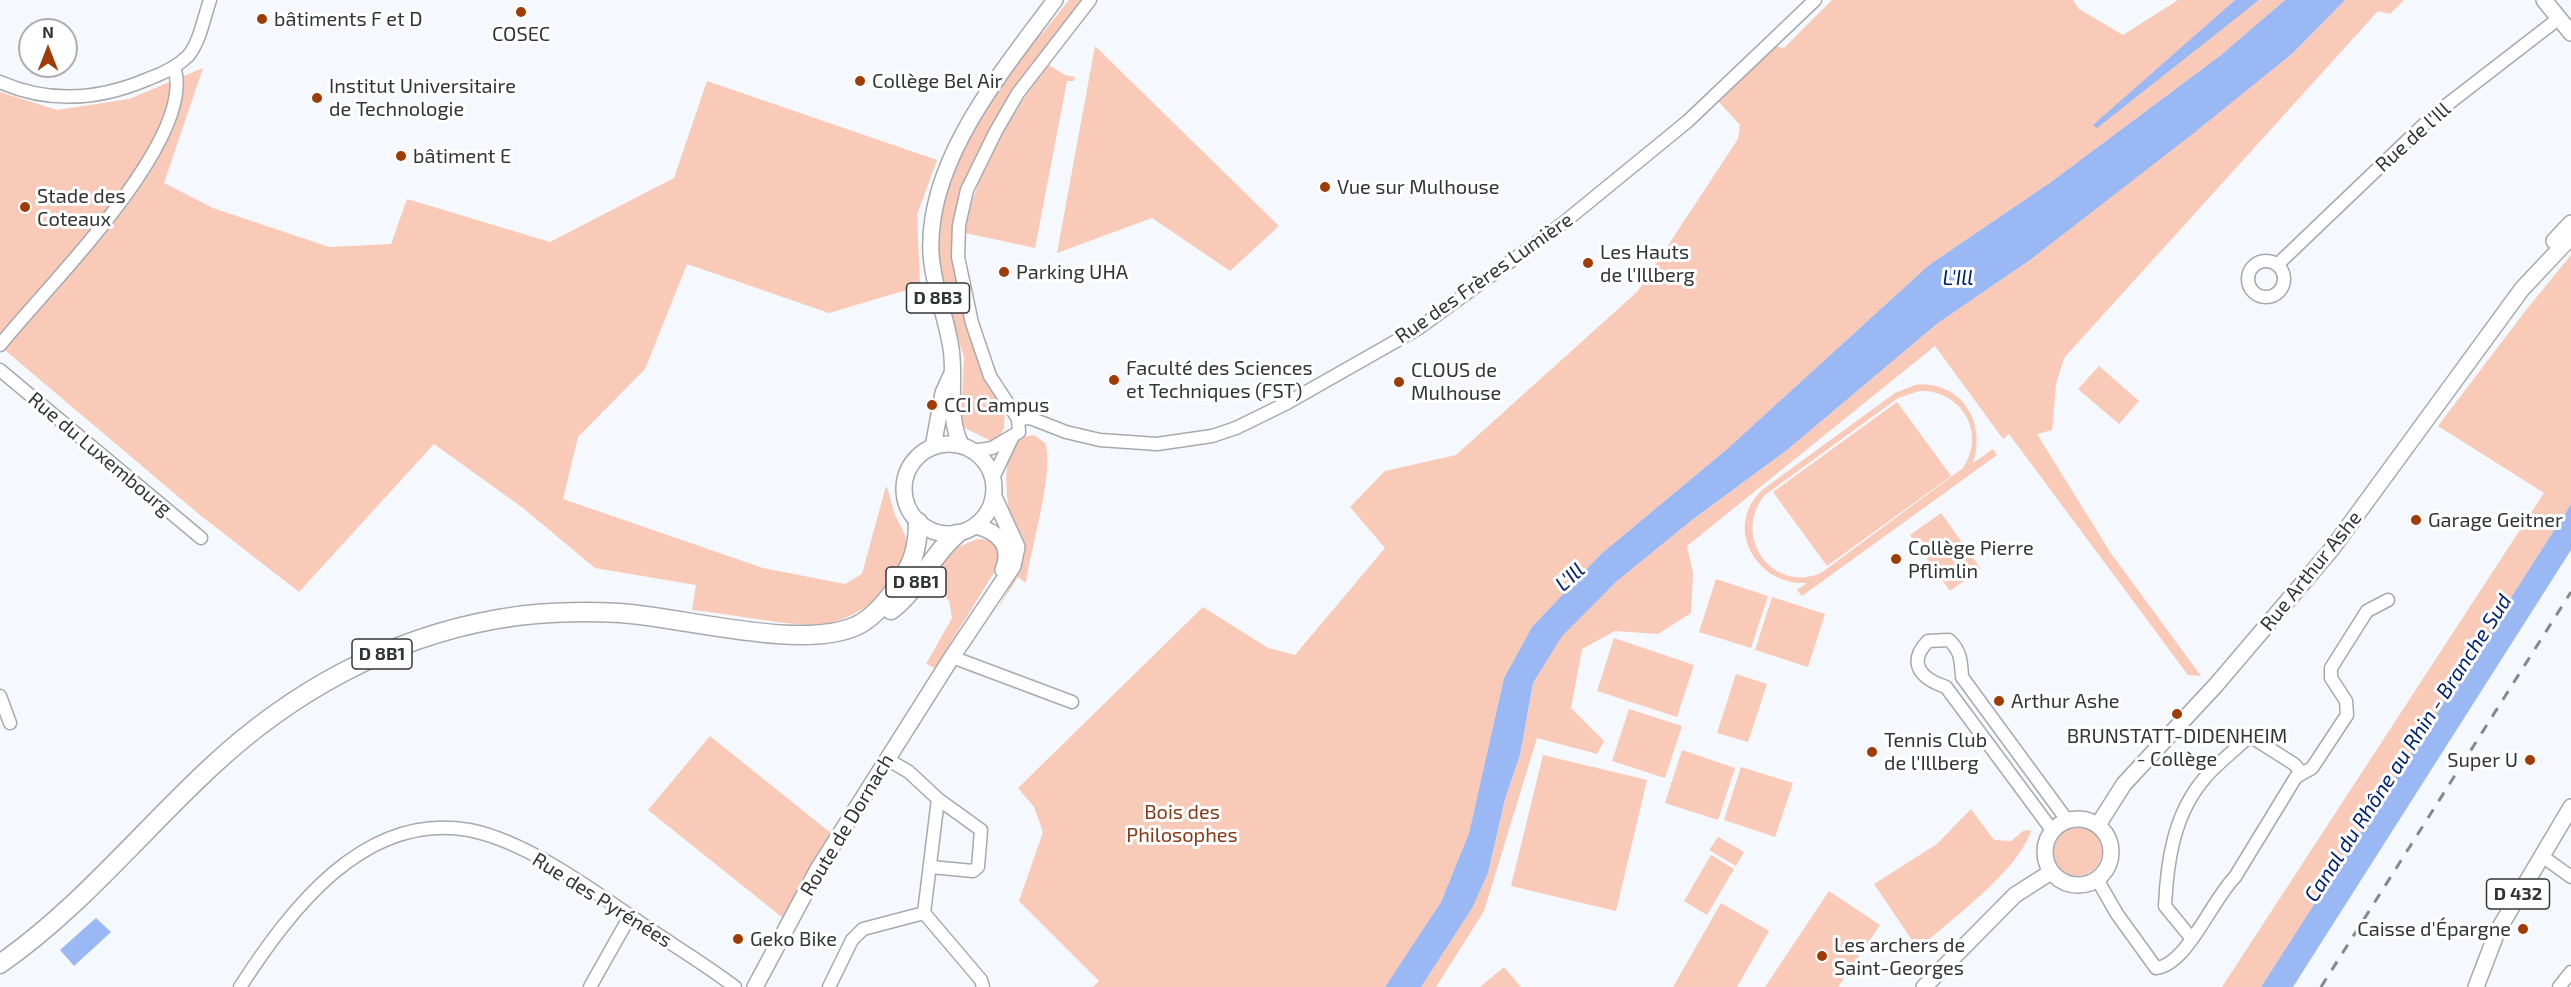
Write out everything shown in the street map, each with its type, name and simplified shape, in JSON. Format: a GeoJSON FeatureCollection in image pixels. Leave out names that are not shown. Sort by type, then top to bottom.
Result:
{"type":"FeatureCollection","features":[{"type":"Feature","properties":{"kind":"highway","name":"D 8B1"},"geometry":{"type":"LineString","coordinates":[[867,619],[889,597],[909,569],[916,550],[918,522]]}},
{"type":"Feature","properties":{"kind":"highway","name":"D 8B1"},"geometry":{"type":"LineString","coordinates":[[0,964],[67,911],[209,768],[249,733],[285,706],[356,665],[396,648],[453,629],[536,614],[620,613],[803,635],[847,630],[893,608],[942,548],[957,534]]}},
{"type":"Feature","properties":{"kind":"main road","name":"D 8B3"},"geometry":{"type":"LineString","coordinates":[[968,449],[956,432],[950,342],[934,280],[931,251],[932,221],[948,168],[994,83],[1055,0]]}},
{"type":"Feature","properties":{"kind":"main road"},"geometry":{"type":"LineString","coordinates":[[2544,0],[2571,33]]}},
{"type":"Feature","properties":{"kind":"main road","name":"Rue Arthur Ashe"},"geometry":{"type":"LineString","coordinates":[[2098,825],[2124,784],[2216,685],[2331,549],[2569,227]]}},
{"type":"Feature","properties":{"kind":"main road","name":"D 8B3"},"geometry":{"type":"LineString","coordinates":[[933,447],[943,393],[952,373]]}},
{"type":"Feature","properties":{"kind":"main road"},"geometry":{"type":"LineString","coordinates":[[993,594],[1013,566],[1017,555],[1012,534],[994,497],[993,478],[983,459],[968,449],[953,445],[933,447],[918,457],[906,477],[906,503],[918,522],[936,532],[957,534],[975,526],[987,514],[994,497]]}},
{"type":"Feature","properties":{"kind":"main road"},"geometry":{"type":"LineString","coordinates":[[975,526],[993,531],[1006,548],[1005,566],[993,594]]}},
{"type":"Feature","properties":{"kind":"main road","name":"Route de Dornach"},"geometry":{"type":"LineString","coordinates":[[755,987],[818,868],[993,594]]}},
{"type":"Feature","properties":{"kind":"main road","name":"D 432"},"geometry":{"type":"LineString","coordinates":[[2476,987],[2497,932],[2571,807]]}},
{"type":"Feature","properties":{"kind":"main road"},"geometry":{"type":"LineString","coordinates":[[2083,819],[2098,825],[2106,833],[2111,849],[2110,863],[2097,879],[2082,885],[2071,885],[2051,872],[2044,849],[2052,830],[2067,820],[2083,819]]}},
{"type":"Feature","properties":{"kind":"main road"},"geometry":{"type":"LineString","coordinates":[[1924,987],[2015,895],[2051,872]]}},
{"type":"Feature","properties":{"kind":"street"},"geometry":{"type":"LineString","coordinates":[[0,82],[46,97],[73,98],[112,93],[174,67],[189,55],[210,0]]}},
{"type":"Feature","properties":{"kind":"street"},"geometry":{"type":"LineString","coordinates":[[993,478],[1016,434],[1018,418],[995,385],[985,365],[966,296],[957,244],[962,210],[975,171],[1018,93],[1090,0]]}},
{"type":"Feature","properties":{"kind":"street","name":"Rue des Frères Lumière"},"geometry":{"type":"LineString","coordinates":[[1018,418],[1030,418],[1066,432],[1100,440],[1157,444],[1212,436],[1236,428],[1287,403],[1419,328],[1562,224],[1688,121],[1815,0]]}},
{"type":"Feature","properties":{"kind":"street","name":"Rue de l'Ill"},"geometry":{"type":"LineString","coordinates":[[2277,265],[2435,114],[2558,19]]}},
{"type":"Feature","properties":{"kind":"street"},"geometry":{"type":"LineString","coordinates":[[0,345],[101,226],[159,144],[178,92],[179,81],[174,67]]}},
{"type":"Feature","properties":{"kind":"street","name":"Rue du Luxembourg"},"geometry":{"type":"LineString","coordinates":[[0,369],[201,538]]}},
{"type":"Feature","properties":{"kind":"street"},"geometry":{"type":"LineString","coordinates":[[968,449],[992,448],[1016,434]]}},
{"type":"Feature","properties":{"kind":"street"},"geometry":{"type":"LineString","coordinates":[[2097,879],[2117,914],[2156,968],[2168,964],[2192,939],[2226,886],[2240,869],[2296,777],[2312,768],[2347,715],[2346,701],[2331,678],[2331,668],[2367,611],[2388,600]]}},
{"type":"Feature","properties":{"kind":"street"},"geometry":{"type":"LineString","coordinates":[[2052,830],[1946,687],[1932,682],[1922,674],[1917,663],[1919,651],[1928,641],[1949,640],[1957,647],[1961,657],[1962,676],[2067,820]]}},
{"type":"Feature","properties":{"kind":"street"},"geometry":{"type":"LineString","coordinates":[[948,662],[1072,702]]}},
{"type":"Feature","properties":{"kind":"street"},"geometry":{"type":"LineString","coordinates":[[0,696],[10,723]]}},
{"type":"Feature","properties":{"kind":"street"},"geometry":{"type":"LineString","coordinates":[[2192,939],[2165,906],[2166,871],[2179,820],[2204,778],[2245,740],[2253,738],[2294,764],[2301,773]]}},
{"type":"Feature","properties":{"kind":"street"},"geometry":{"type":"LineString","coordinates":[[887,759],[909,772],[938,799],[981,830],[978,867],[973,871],[931,867]]}},
{"type":"Feature","properties":{"kind":"street"},"geometry":{"type":"LineString","coordinates":[[938,799],[924,912],[981,980],[983,987]]}},
{"type":"Feature","properties":{"kind":"street","name":"Rue des Pyrénées"},"geometry":{"type":"LineString","coordinates":[[240,987],[303,901],[321,883],[371,847],[413,831],[448,828],[471,830],[493,837],[535,856],[594,890],[735,987]]}},
{"type":"Feature","properties":{"kind":"street"},"geometry":{"type":"LineString","coordinates":[[2542,856],[2571,877]]}},
{"type":"Feature","properties":{"kind":"street"},"geometry":{"type":"LineString","coordinates":[[829,987],[852,940],[863,928],[924,912]]}},
{"type":"Feature","properties":{"kind":"street"},"geometry":{"type":"LineString","coordinates":[[590,987],[630,916]]}},
{"type":"Feature","properties":{"kind":"street"},"geometry":{"type":"LineString","coordinates":[[2559,987],[2571,972]]}},
{"type":"Feature","properties":{"kind":"green space"},"geometry":{"type":"Polygon","coordinates":[[[1069,0],[1084,0],[1015,89],[967,178],[953,263],[963,308],[1005,405],[1004,428],[1000,436],[991,441],[965,428],[961,421],[964,357],[944,296],[938,251],[939,223],[944,197],[965,147],[988,105],[1036,33],[1041,35],[1069,0]]]}},
{"type":"Feature","properties":{"kind":"green space","name":"Bois des Philosophes"},"geometry":{"type":"Polygon","coordinates":[[[1832,0],[2073,0],[2079,9],[2123,35],[2178,0],[2235,0],[2094,125],[2259,0],[2285,0],[2221,55],[2051,182],[1929,265],[1726,450],[1601,554],[1532,627],[1504,678],[1469,833],[1441,902],[1385,987],[1093,987],[1099,981],[1019,901],[1043,832],[1034,807],[1018,788],[1203,607],[1268,648],[1295,655],[1385,548],[1350,507],[1385,471],[1456,455],[1638,291],[1738,139],[1740,125],[1719,102],[1773,46],[1784,48],[1832,0]]]}},
{"type":"Feature","properties":{"kind":"green space"},"geometry":{"type":"Polygon","coordinates":[[[2345,0],[2404,0],[2390,14],[2378,11],[2064,358],[2056,384],[2052,430],[2037,434],[2110,552],[2201,676],[2188,675],[2009,434],[2003,439],[1935,346],[1687,546],[1693,573],[1691,613],[1658,634],[1615,631],[1582,649],[1571,708],[1604,741],[1597,754],[1537,738],[1484,911],[1436,987],[1421,987],[1471,908],[1488,873],[1505,799],[1520,755],[1533,683],[1561,636],[1617,581],[1692,520],[1787,450],[1938,323],[2030,260],[2293,53],[2345,0]]]}},
{"type":"Feature","properties":{"kind":"green space"},"geometry":{"type":"Polygon","coordinates":[[[1095,46],[1279,226],[1230,271],[1152,218],[1057,253],[1095,46]]]}},
{"type":"Feature","properties":{"kind":"green space"},"geometry":{"type":"Polygon","coordinates":[[[1049,65],[1065,75],[1075,77],[1074,81],[1067,81],[1035,248],[965,233],[968,215],[987,163],[1035,80],[1049,65]]]}},
{"type":"Feature","properties":{"kind":"green space"},"geometry":{"type":"Polygon","coordinates":[[[203,68],[164,183],[213,208],[329,247],[391,244],[407,199],[550,242],[674,178],[707,81],[937,160],[917,215],[920,286],[829,313],[687,264],[645,369],[578,437],[563,499],[763,568],[845,584],[862,574],[886,486],[907,547],[902,568],[894,581],[870,604],[839,620],[824,624],[796,624],[692,610],[696,585],[595,568],[523,508],[434,444],[299,592],[200,515],[0,346],[0,92],[57,110],[129,99],[203,68]]]}},
{"type":"Feature","properties":{"kind":"green space"},"geometry":{"type":"Polygon","coordinates":[[[2571,255],[2571,504],[2261,987],[2222,987],[2544,493],[2438,426],[2571,255]]]}},
{"type":"Feature","properties":{"kind":"green space"},"geometry":{"type":"Polygon","coordinates":[[[2099,366],[2139,401],[2119,424],[2078,389],[2099,366]]]}},
{"type":"Feature","properties":{"kind":"green space"},"geometry":{"type":"Polygon","coordinates":[[[1915,385],[1931,385],[1945,389],[1967,407],[1973,419],[1976,448],[1973,463],[1993,449],[1997,455],[1802,596],[1797,590],[1807,583],[1788,581],[1772,574],[1759,563],[1750,549],[1745,534],[1746,517],[1753,501],[1766,487],[1895,393],[1915,385]],[[1919,391],[1898,398],[1765,495],[1756,511],[1753,527],[1755,543],[1762,557],[1773,568],[1787,575],[1803,577],[1821,573],[1963,468],[1970,455],[1971,428],[1958,405],[1934,392],[1919,391]]]}},
{"type":"Feature","properties":{"kind":"green space"},"geometry":{"type":"Polygon","coordinates":[[[1897,402],[1951,476],[1827,566],[1773,492],[1897,402]]]}},
{"type":"Feature","properties":{"kind":"green space"},"geometry":{"type":"Polygon","coordinates":[[[1034,435],[1045,443],[1047,472],[1026,583],[1018,577],[997,610],[1017,569],[1009,511],[1007,469],[1011,452],[1019,440],[1034,435]]]}},
{"type":"Feature","properties":{"kind":"green space"},"geometry":{"type":"Polygon","coordinates":[[[1941,513],[1981,569],[1950,591],[1910,535],[1941,513]]]}},
{"type":"Feature","properties":{"kind":"green space"},"geometry":{"type":"Polygon","coordinates":[[[977,539],[992,540],[1000,550],[998,566],[935,668],[926,664],[952,618],[949,601],[929,575],[956,548],[977,539]]]}},
{"type":"Feature","properties":{"kind":"green space"},"geometry":{"type":"Polygon","coordinates":[[[1716,579],[1768,596],[1751,648],[1699,632],[1716,579]]]}},
{"type":"Feature","properties":{"kind":"green space"},"geometry":{"type":"Polygon","coordinates":[[[1772,597],[1825,614],[1808,667],[1755,650],[1772,597]]]}},
{"type":"Feature","properties":{"kind":"green space"},"geometry":{"type":"Polygon","coordinates":[[[1614,638],[1694,665],[1677,717],[1597,691],[1614,638]]]}},
{"type":"Feature","properties":{"kind":"green space"},"geometry":{"type":"Polygon","coordinates":[[[1736,674],[1767,684],[1748,742],[1717,733],[1736,674]]]}},
{"type":"Feature","properties":{"kind":"green space"},"geometry":{"type":"Polygon","coordinates":[[[1629,709],[1682,726],[1665,778],[1612,761],[1629,709]]]}},
{"type":"Feature","properties":{"kind":"green space"},"geometry":{"type":"Polygon","coordinates":[[[710,736],[832,834],[783,918],[648,810],[710,736]]]}},
{"type":"Feature","properties":{"kind":"green space"},"geometry":{"type":"Polygon","coordinates":[[[1682,750],[1735,768],[1718,820],[1665,803],[1682,750]]]}},
{"type":"Feature","properties":{"kind":"green space"},"geometry":{"type":"Polygon","coordinates":[[[1543,755],[1647,780],[1616,911],[1511,886],[1543,755]]]}},
{"type":"Feature","properties":{"kind":"green space"},"geometry":{"type":"Polygon","coordinates":[[[1741,767],[1793,783],[1775,837],[1724,820],[1741,767]]]}},
{"type":"Feature","properties":{"kind":"green space"},"geometry":{"type":"Polygon","coordinates":[[[1971,809],[1994,840],[2011,841],[2023,831],[2031,830],[2024,845],[1999,878],[1918,949],[1874,884],[1937,844],[1971,809]]]}},
{"type":"Feature","properties":{"kind":"green space"},"geometry":{"type":"Polygon","coordinates":[[[2072,826],[2082,826],[2095,833],[2102,846],[2102,856],[2095,869],[2082,876],[2072,876],[2063,872],[2056,865],[2052,856],[2052,846],[2056,837],[2063,830],[2072,826]]]}},
{"type":"Feature","properties":{"kind":"green space"},"geometry":{"type":"Polygon","coordinates":[[[1718,837],[1744,852],[1736,866],[1709,850],[1718,837]]]}},
{"type":"Feature","properties":{"kind":"green space"},"geometry":{"type":"Polygon","coordinates":[[[1711,855],[1734,869],[1707,915],[1684,901],[1711,855]]]}},
{"type":"Feature","properties":{"kind":"green space","name":"Les archers de Saint-Georges"},"geometry":{"type":"Polygon","coordinates":[[[1829,891],[1880,925],[1838,987],[1765,987],[1829,891]]]}},
{"type":"Feature","properties":{"kind":"green space"},"geometry":{"type":"Polygon","coordinates":[[[1721,903],[1769,931],[1737,987],[1673,987],[1721,903]]]}},
{"type":"Feature","properties":{"kind":"green space"},"geometry":{"type":"Polygon","coordinates":[[[1504,967],[1521,987],[1480,987],[1504,967]]]}},
{"type":"Feature","properties":{"kind":"water"},"geometry":{"type":"Polygon","coordinates":[[[2235,0],[2259,0],[2097,128],[2093,125],[2235,0]]]}},
{"type":"Feature","properties":{"kind":"water","name":"L'Ill"},"geometry":{"type":"Polygon","coordinates":[[[2285,0],[2345,0],[2293,53],[2030,260],[1938,323],[1787,450],[1692,520],[1617,581],[1562,636],[1533,683],[1520,755],[1505,799],[1488,873],[1472,908],[1421,987],[1385,987],[1441,902],[1469,833],[1504,678],[1532,627],[1601,554],[1726,450],[1929,265],[2051,182],[2221,55],[2285,0]]]}},
{"type":"Feature","properties":{"kind":"water"},"geometry":{"type":"Polygon","coordinates":[[[2571,504],[2571,550],[2293,987],[2261,987],[2571,504]]]}},
{"type":"Feature","properties":{"kind":"water"},"geometry":{"type":"Polygon","coordinates":[[[96,918],[111,932],[74,966],[60,950],[96,918]]]}},
{"type":"Feature","properties":{"kind":"railway"},"geometry":{"type":"LineString","coordinates":[[2321,987],[2571,592]]}},
{"type":"Feature","properties":{"kind":"place","name":"COSEC"},"geometry":{"type":"Point","coordinates":[521,12]}},
{"type":"Feature","properties":{"kind":"place","name":"bâtiments F et D"},"geometry":{"type":"Point","coordinates":[262,19]}},
{"type":"Feature","properties":{"kind":"place","name":"Collège Bel Air"},"geometry":{"type":"Point","coordinates":[860,81]}},
{"type":"Feature","properties":{"kind":"place","name":"Institut Universitaire de Technologie"},"geometry":{"type":"Point","coordinates":[317,98]}},
{"type":"Feature","properties":{"kind":"place","name":"bâtiment E"},"geometry":{"type":"Point","coordinates":[401,156]}},
{"type":"Feature","properties":{"kind":"place","name":"Vue sur Mulhouse"},"geometry":{"type":"Point","coordinates":[1325,187]}},
{"type":"Feature","properties":{"kind":"place","name":"Stade des Coteaux"},"geometry":{"type":"Point","coordinates":[25,207]}},
{"type":"Feature","properties":{"kind":"place","name":"Les Hauts de l'Illberg"},"geometry":{"type":"Point","coordinates":[1588,263]}},
{"type":"Feature","properties":{"kind":"place","name":"Parking UHA"},"geometry":{"type":"Point","coordinates":[1004,272]}},
{"type":"Feature","properties":{"kind":"place","name":"Faculté des Sciences et Techniques (FST)"},"geometry":{"type":"Point","coordinates":[1114,380]}},
{"type":"Feature","properties":{"kind":"place","name":"CLOUS de Mulhouse"},"geometry":{"type":"Point","coordinates":[1399,382]}},
{"type":"Feature","properties":{"kind":"place","name":"CCI Campus"},"geometry":{"type":"Point","coordinates":[932,405]}},
{"type":"Feature","properties":{"kind":"place","name":"Garage Geitner"},"geometry":{"type":"Point","coordinates":[2416,520]}},
{"type":"Feature","properties":{"kind":"place","name":"Collège Pierre Pflimlin"},"geometry":{"type":"Point","coordinates":[1896,559]}},
{"type":"Feature","properties":{"kind":"place","name":"Arthur Ashe"},"geometry":{"type":"Point","coordinates":[1999,701]}},
{"type":"Feature","properties":{"kind":"place","name":"BRUNSTATT-DIDENHEIM - Collège"},"geometry":{"type":"Point","coordinates":[2177,714]}},
{"type":"Feature","properties":{"kind":"place","name":"Tennis Club de l'Illberg"},"geometry":{"type":"Point","coordinates":[1872,752]}},
{"type":"Feature","properties":{"kind":"place","name":"Super U"},"geometry":{"type":"Point","coordinates":[2530,760]}},
{"type":"Feature","properties":{"kind":"place","name":"Caisse d'Épargne"},"geometry":{"type":"Point","coordinates":[2523,929]}},
{"type":"Feature","properties":{"kind":"place","name":"Geko Bike"},"geometry":{"type":"Point","coordinates":[738,939]}},
{"type":"Feature","properties":{"kind":"place","name":"Les archers de Saint-Georges"},"geometry":{"type":"Point","coordinates":[1822,956]}},
{"type":"Feature","properties":{"kind":"water label","name":"Canal du Rhône au Rhin - Branche Sud"},"geometry":{"type":"Point","coordinates":[2408,748]}}]}
